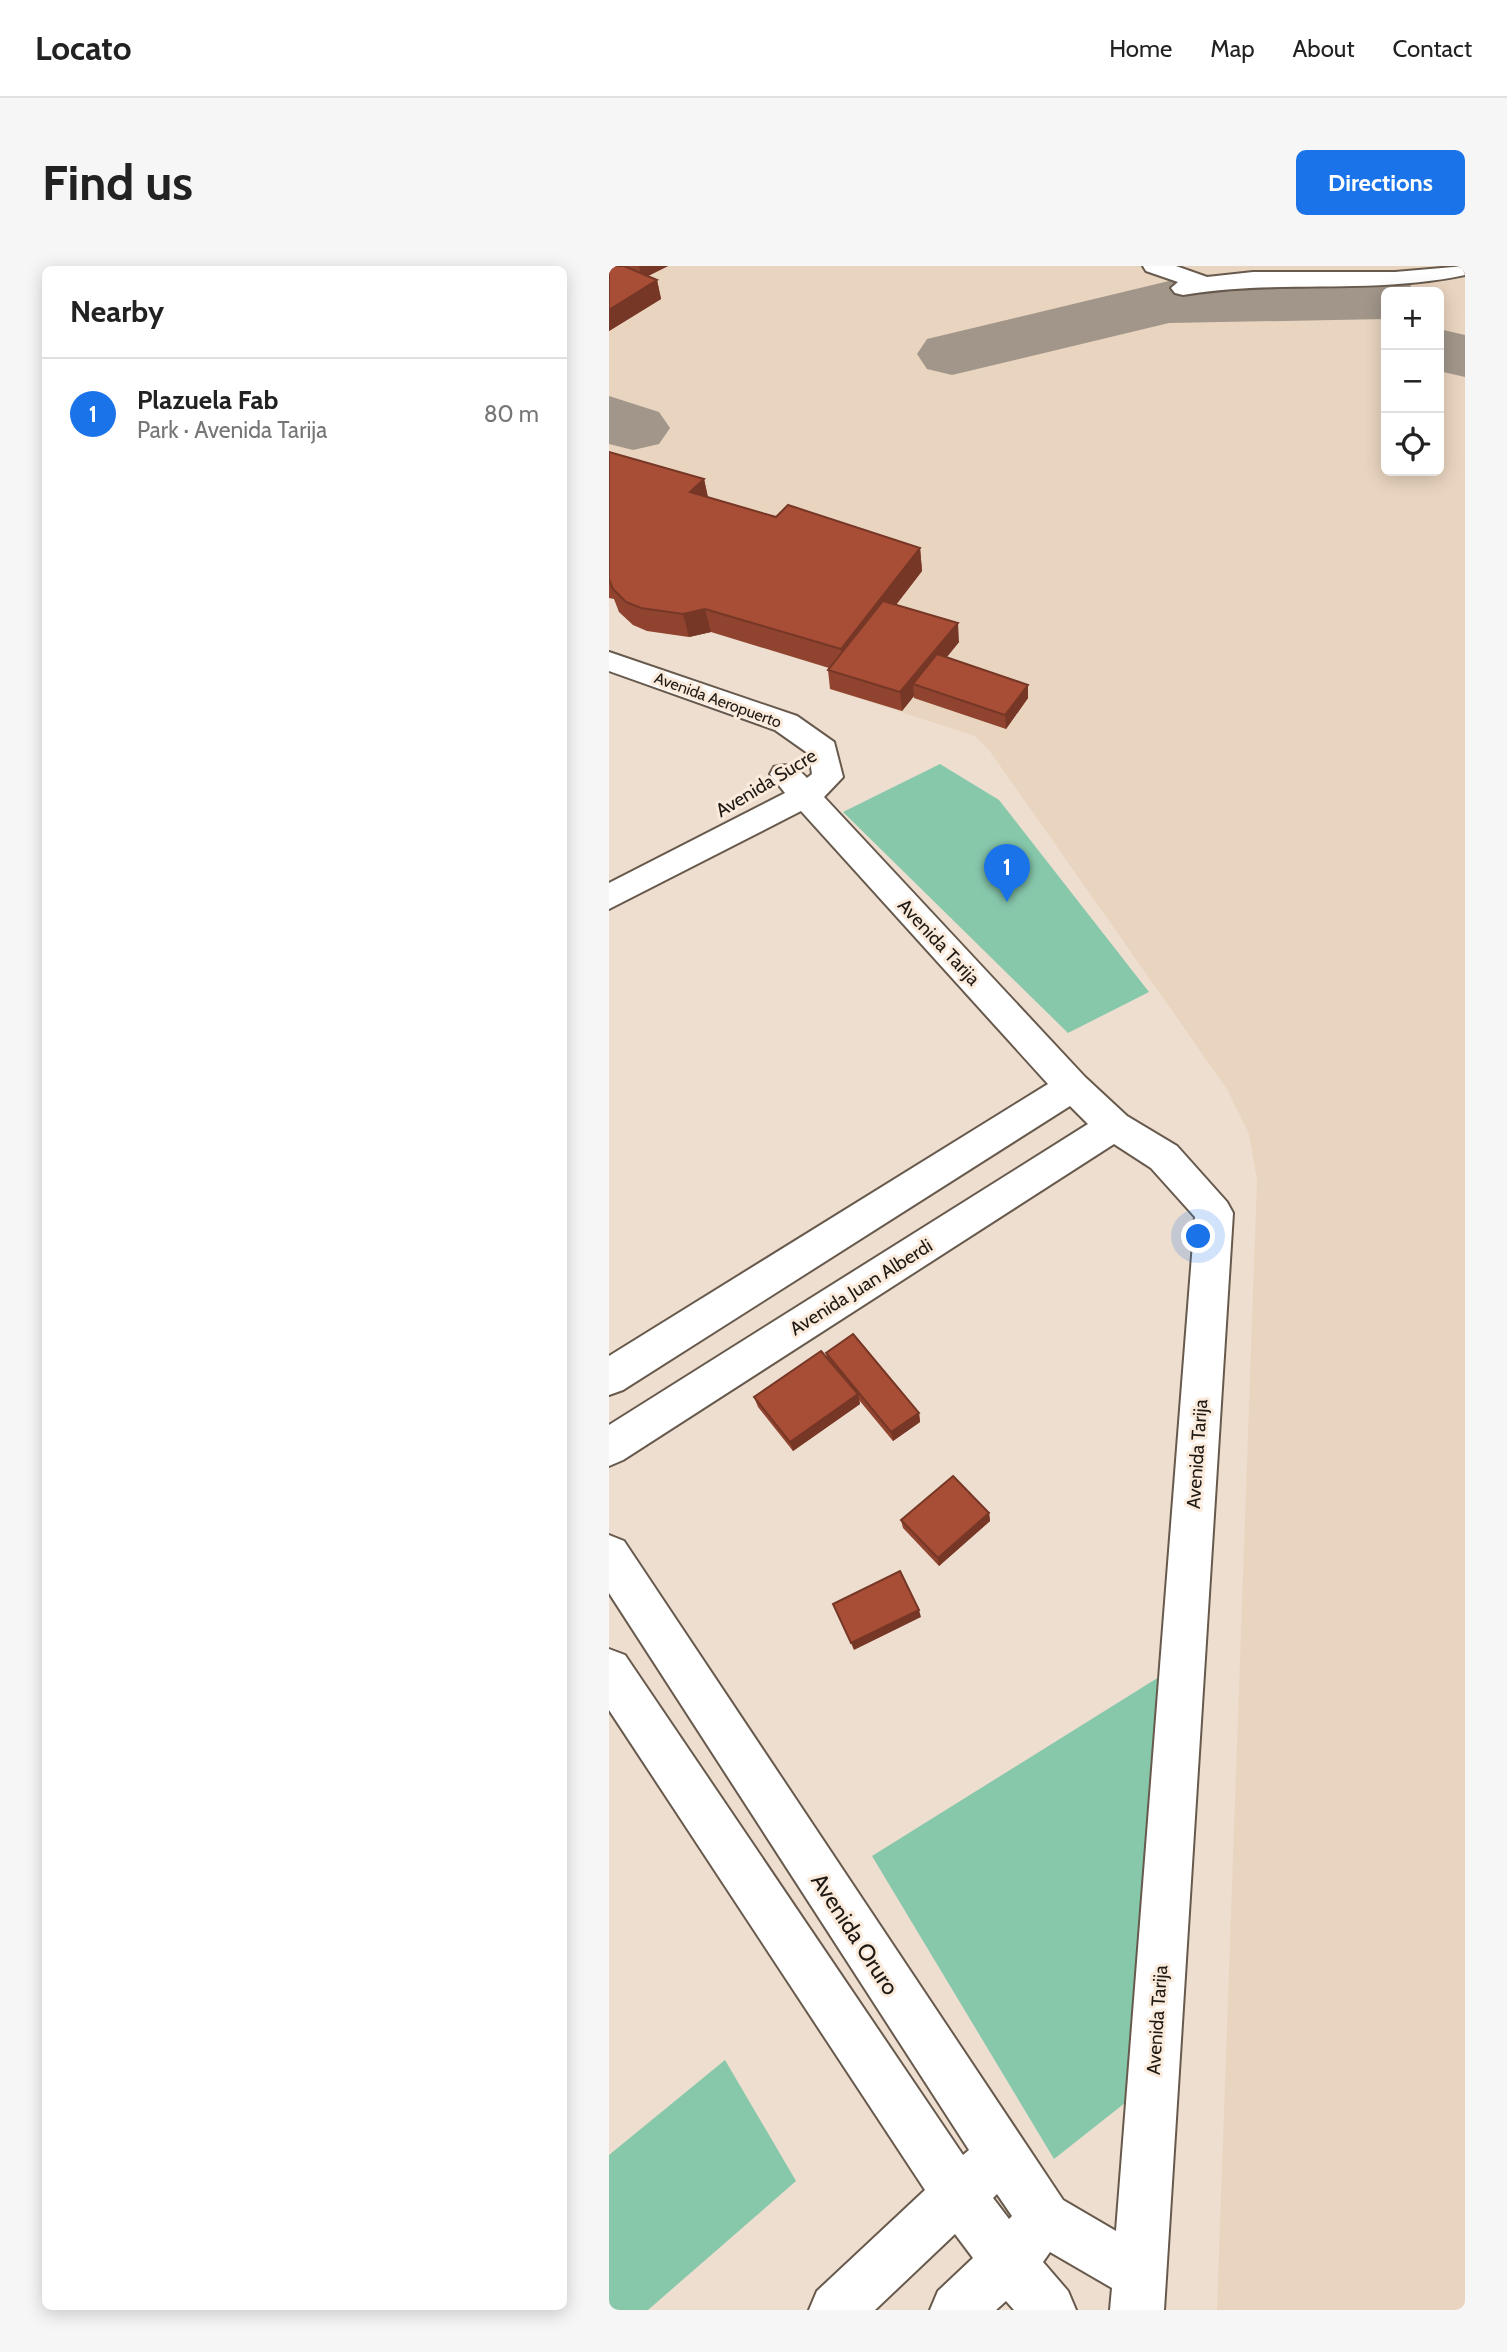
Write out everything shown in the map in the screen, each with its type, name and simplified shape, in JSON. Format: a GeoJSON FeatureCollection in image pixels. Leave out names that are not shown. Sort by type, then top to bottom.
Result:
{"type":"FeatureCollection","features":[{"type":"Feature","properties":{"kind":"street"},"geometry":{"type":"LineString","coordinates":[[1154,266],[1193,286],[1234,279],[1385,281],[1434,276],[1465,268]]}},
{"type":"Feature","properties":{"kind":"street","name":"Avenida Aeropuerto"},"geometry":{"type":"LineString","coordinates":[[609,661],[786,723],[823,749]]}},
{"type":"Feature","properties":{"kind":"street","name":"Avenida Sucre"},"geometry":{"type":"LineString","coordinates":[[609,867],[762,790],[828,777],[823,749]]}},
{"type":"Feature","properties":{"kind":"street","name":"Avenida Sucre"},"geometry":{"type":"LineString","coordinates":[[609,897],[795,785]]}},
{"type":"Feature","properties":{"kind":"street","name":"Avenida Tarija"},"geometry":{"type":"LineString","coordinates":[[795,785],[1072,1087],[1114,1126],[1164,1157],[1214,1213],[1138,2292]]}},
{"type":"Feature","properties":{"kind":"street"},"geometry":{"type":"LineString","coordinates":[[609,1377],[1072,1087]]}},
{"type":"Feature","properties":{"kind":"street","name":"Avenida Juan Alberdi"},"geometry":{"type":"LineString","coordinates":[[609,1447],[1114,1126]]}},
{"type":"Feature","properties":{"kind":"street","name":"Avenida Oruro"},"geometry":{"type":"LineString","coordinates":[[609,1555],[1000,2156],[1044,2219],[1138,2292]]}},
{"type":"Feature","properties":{"kind":"street"},"geometry":{"type":"LineString","coordinates":[[609,1671],[960,2196],[1008,2262],[1049,2310]]}},
{"type":"Feature","properties":{"kind":"street"},"geometry":{"type":"LineString","coordinates":[[836,2310],[1000,2156]]}},
{"type":"Feature","properties":{"kind":"street"},"geometry":{"type":"LineString","coordinates":[[957,2310],[1008,2262],[1044,2219]]}},
{"type":"Feature","properties":{"kind":"shaded area"},"geometry":{"type":"Polygon","coordinates":[[[609,266],[1465,266],[1465,2310],[1217,2310],[1257,1180],[1249,1134],[1227,1089],[989,750],[975,736],[830,689],[843,672],[711,632],[689,637],[647,631],[633,625],[619,612],[614,599],[609,598],[609,266]]]}},
{"type":"Feature","properties":{"kind":"green space"},"geometry":{"type":"Polygon","coordinates":[[[940,764],[999,800],[1149,992],[1068,1033],[843,812],[940,764]]]}},
{"type":"Feature","properties":{"kind":"green space"},"geometry":{"type":"Polygon","coordinates":[[[1167,1672],[1130,2099],[1054,2159],[872,1856],[1167,1672]]]}},
{"type":"Feature","properties":{"kind":"green space"},"geometry":{"type":"Polygon","coordinates":[[[725,2060],[796,2181],[648,2310],[609,2310],[609,2155],[725,2060]]]}},
{"type":"Feature","properties":{"kind":"building"},"geometry":{"type":"Polygon","coordinates":[[[609,266],[624,266],[657,280],[609,310],[609,266]]]}},
{"type":"Feature","properties":{"kind":"building"},"geometry":{"type":"Polygon","coordinates":[[[609,452],[704,479],[690,492],[776,517],[788,505],[920,548],[841,649],[705,609],[683,614],[641,608],[626,602],[613,589],[609,579],[609,452]]]}},
{"type":"Feature","properties":{"kind":"building"},"geometry":{"type":"Polygon","coordinates":[[[883,601],[958,623],[900,692],[828,670],[883,601]]]}},
{"type":"Feature","properties":{"kind":"building"},"geometry":{"type":"Polygon","coordinates":[[[937,654],[1028,685],[1005,715],[913,684],[937,654]]]}},
{"type":"Feature","properties":{"kind":"building"},"geometry":{"type":"Polygon","coordinates":[[[853,1334],[919,1413],[891,1432],[826,1353],[853,1334]]]}},
{"type":"Feature","properties":{"kind":"building"},"geometry":{"type":"Polygon","coordinates":[[[821,1351],[858,1394],[790,1442],[754,1397],[821,1351]]]}},
{"type":"Feature","properties":{"kind":"building"},"geometry":{"type":"Polygon","coordinates":[[[953,1476],[989,1513],[938,1558],[901,1520],[953,1476]]]}},
{"type":"Feature","properties":{"kind":"building"},"geometry":{"type":"Polygon","coordinates":[[[900,1571],[919,1610],[851,1643],[833,1604],[900,1571]]]}},
{"type":"Feature","properties":{"kind":"taxiway"},"geometry":{"type":"LineString","coordinates":[[952,354],[1169,302],[1381,299]]}},
{"type":"Feature","properties":{"kind":"taxiway"},"geometry":{"type":"LineString","coordinates":[[1444,351],[1465,356]]}},
{"type":"Feature","properties":{"kind":"taxiway"},"geometry":{"type":"LineString","coordinates":[[609,418],[633,428]]}},
{"type":"Feature","properties":{"kind":"place","name":"Plazuela Fab"},"geometry":{"type":"Point","coordinates":[1007,902]}}]}
